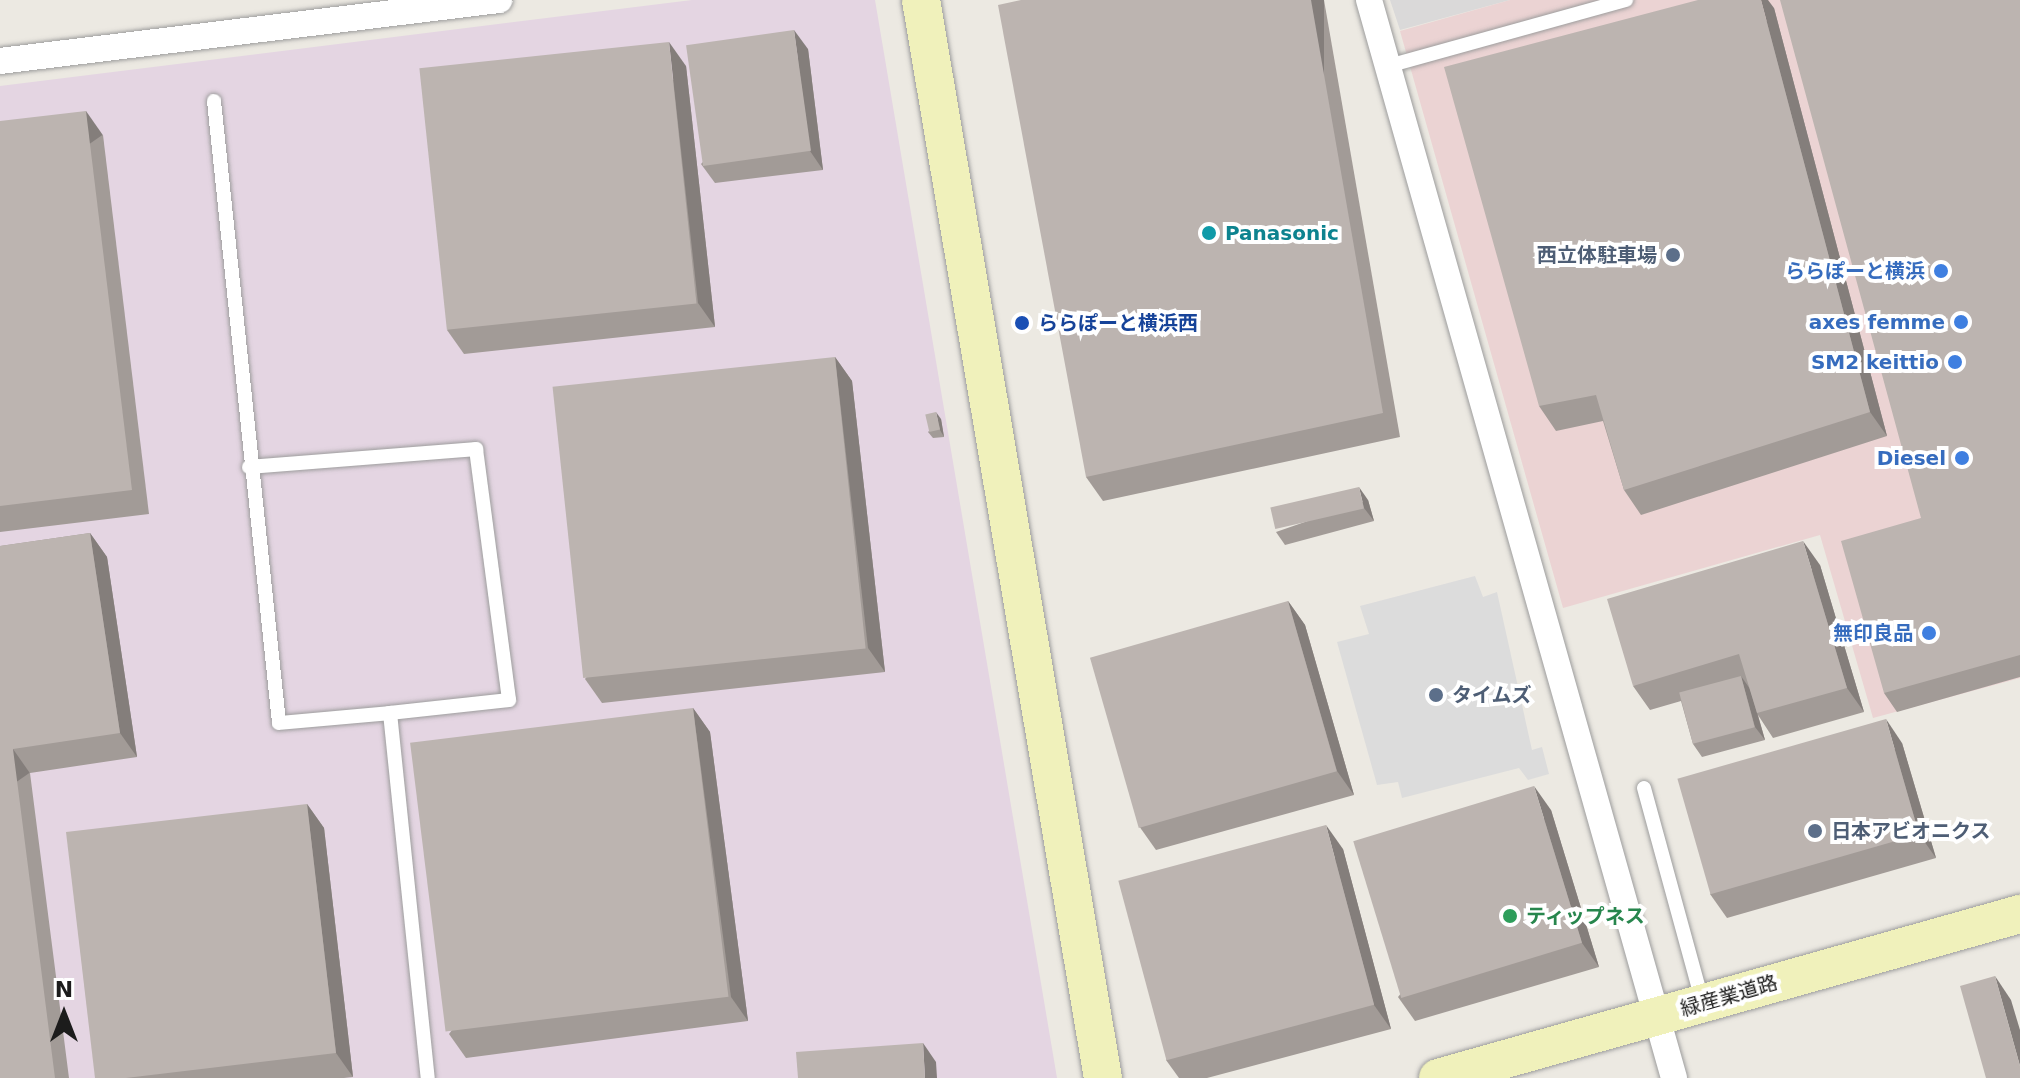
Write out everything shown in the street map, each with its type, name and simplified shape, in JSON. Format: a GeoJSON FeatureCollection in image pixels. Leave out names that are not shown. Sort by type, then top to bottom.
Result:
{"type":"FeatureCollection","features":[{"type":"Feature","properties":{"kind":"street"},"geometry":{"type":"LineString","coordinates":[[0,61],[292,10],[499,0]]}},
{"type":"Feature","properties":{"kind":"street"},"geometry":{"type":"LineString","coordinates":[[921,0],[1103,1078]]}},
{"type":"Feature","properties":{"kind":"street"},"geometry":{"type":"LineString","coordinates":[[1369,0],[1660,1016],[1674,1078]]}},
{"type":"Feature","properties":{"kind":"street","name":"緑産業道路"},"geometry":{"type":"LineString","coordinates":[[1438,1078],[2020,914]]}},
{"type":"Feature","properties":{"kind":"lane"},"geometry":{"type":"LineString","coordinates":[[1388,66],[1626,0]]}},
{"type":"Feature","properties":{"kind":"lane"},"geometry":{"type":"LineString","coordinates":[[214,101],[249,467],[279,723],[509,700],[476,449],[249,467]]}},
{"type":"Feature","properties":{"kind":"lane"},"geometry":{"type":"LineString","coordinates":[[390,713],[428,1078]]}},
{"type":"Feature","properties":{"kind":"lane"},"geometry":{"type":"LineString","coordinates":[[1644,788],[1703,1004]]}},
{"type":"Feature","properties":{"kind":"shaded area"},"geometry":{"type":"Polygon","coordinates":[[[692,0],[875,0],[1057,1078],[0,1078],[0,86],[692,0]]]}},
{"type":"Feature","properties":{"kind":"shaded area"},"geometry":{"type":"Polygon","coordinates":[[[1390,0],[1510,0],[1400,30],[1390,0]]]}},
{"type":"Feature","properties":{"kind":"shaded area"},"geometry":{"type":"Polygon","coordinates":[[[1510,0],[2020,0],[2020,678],[1873,718],[1820,535],[1563,608],[1400,31],[1510,0]]]}},
{"type":"Feature","properties":{"kind":"shaded area","name":"タイムズ"},"geometry":{"type":"Polygon","coordinates":[[[1475,576],[1483,597],[1497,592],[1532,750],[1542,747],[1549,774],[1528,780],[1519,768],[1402,798],[1398,782],[1377,785],[1337,642],[1369,634],[1360,606],[1475,576]]]}},
{"type":"Feature","properties":{"kind":"building","name":"Panasonic"},"geometry":{"type":"Polygon","coordinates":[[[1021,0],[1311,0],[1383,413],[1086,477],[998,5],[1021,0]]]}},
{"type":"Feature","properties":{"kind":"building","name":"西立体駐車場"},"geometry":{"type":"Polygon","coordinates":[[[1698,0],[1761,0],[1870,412],[1624,490],[1596,395],[1539,406],[1444,67],[1698,0]]]}},
{"type":"Feature","properties":{"kind":"building","name":"ららぽーと横浜"},"geometry":{"type":"Polygon","coordinates":[[[1780,0],[2020,0],[2020,655],[1884,693],[1841,541],[1921,518],[1780,0]]]}},
{"type":"Feature","properties":{"kind":"building"},"geometry":{"type":"Polygon","coordinates":[[[794,30],[811,151],[703,166],[686,45],[794,30]]]}},
{"type":"Feature","properties":{"kind":"building"},"geometry":{"type":"Polygon","coordinates":[[[669,42],[696,304],[447,330],[419,68],[669,42]]]}},
{"type":"Feature","properties":{"kind":"building"},"geometry":{"type":"Polygon","coordinates":[[[86,111],[132,490],[0,506],[0,121],[86,111]]]}},
{"type":"Feature","properties":{"kind":"building"},"geometry":{"type":"Polygon","coordinates":[[[835,357],[866,648],[583,678],[553,387],[835,357]]]}},
{"type":"Feature","properties":{"kind":"building"},"geometry":{"type":"Polygon","coordinates":[[[936,412],[940,430],[929,432],[925,414],[936,412]]]}},
{"type":"Feature","properties":{"kind":"building"},"geometry":{"type":"Polygon","coordinates":[[[1359,487],[1364,508],[1275,529],[1270,507],[1359,487]]]}},
{"type":"Feature","properties":{"kind":"building"},"geometry":{"type":"Polygon","coordinates":[[[90,533],[120,733],[13,749],[55,1078],[0,1078],[0,546],[90,533]]]}},
{"type":"Feature","properties":{"kind":"building"},"geometry":{"type":"Polygon","coordinates":[[[1803,541],[1847,688],[1757,713],[1739,654],[1633,686],[1607,599],[1803,541]]]}},
{"type":"Feature","properties":{"kind":"building"},"geometry":{"type":"Polygon","coordinates":[[[1288,601],[1337,771],[1139,828],[1090,658],[1288,601]]]}},
{"type":"Feature","properties":{"kind":"building"},"geometry":{"type":"Polygon","coordinates":[[[1741,676],[1755,727],[1693,744],[1679,693],[1741,676]]]}},
{"type":"Feature","properties":{"kind":"building"},"geometry":{"type":"Polygon","coordinates":[[[693,708],[728,997],[446,1032],[410,743],[693,708]]]}},
{"type":"Feature","properties":{"kind":"building","name":"日本アビオニクス"},"geometry":{"type":"Polygon","coordinates":[[[1886,719],[1919,834],[1710,894],[1677,779],[1886,719]]]}},
{"type":"Feature","properties":{"kind":"building"},"geometry":{"type":"Polygon","coordinates":[[[1534,786],[1582,943],[1401,998],[1353,841],[1534,786]]]}},
{"type":"Feature","properties":{"kind":"building"},"geometry":{"type":"Polygon","coordinates":[[[307,804],[336,1053],[126,1078],[95,1078],[66,832],[307,804]]]}},
{"type":"Feature","properties":{"kind":"building"},"geometry":{"type":"Polygon","coordinates":[[[1326,825],[1374,1005],[1166,1060],[1118,881],[1326,825]]]}},
{"type":"Feature","properties":{"kind":"building"},"geometry":{"type":"Polygon","coordinates":[[[1995,976],[2020,1066],[2020,1078],[1986,1078],[1960,986],[1995,976]]]}},
{"type":"Feature","properties":{"kind":"building"},"geometry":{"type":"Polygon","coordinates":[[[923,1043],[925,1078],[798,1078],[796,1052],[923,1043]]]}},
{"type":"Feature","properties":{"kind":"place","name":"Panasonic"},"geometry":{"type":"Point","coordinates":[1209,233]}},
{"type":"Feature","properties":{"kind":"place","name":"西立体駐車場"},"geometry":{"type":"Point","coordinates":[1673,255]}},
{"type":"Feature","properties":{"kind":"place","name":"ららぽーと横浜"},"geometry":{"type":"Point","coordinates":[1941,271]}},
{"type":"Feature","properties":{"kind":"place","name":"axes femme"},"geometry":{"type":"Point","coordinates":[1961,322]}},
{"type":"Feature","properties":{"kind":"place","name":"ららぽーと横浜西"},"geometry":{"type":"Point","coordinates":[1022,323]}},
{"type":"Feature","properties":{"kind":"place","name":"SM2 keittio"},"geometry":{"type":"Point","coordinates":[1955,362]}},
{"type":"Feature","properties":{"kind":"place","name":"Diesel"},"geometry":{"type":"Point","coordinates":[1962,458]}},
{"type":"Feature","properties":{"kind":"place","name":"無印良品"},"geometry":{"type":"Point","coordinates":[1929,633]}},
{"type":"Feature","properties":{"kind":"place","name":"タイムズ"},"geometry":{"type":"Point","coordinates":[1436,695]}},
{"type":"Feature","properties":{"kind":"place","name":"日本アビオニクス"},"geometry":{"type":"Point","coordinates":[1815,831]}},
{"type":"Feature","properties":{"kind":"place","name":"ティップネス"},"geometry":{"type":"Point","coordinates":[1510,916]}}]}
